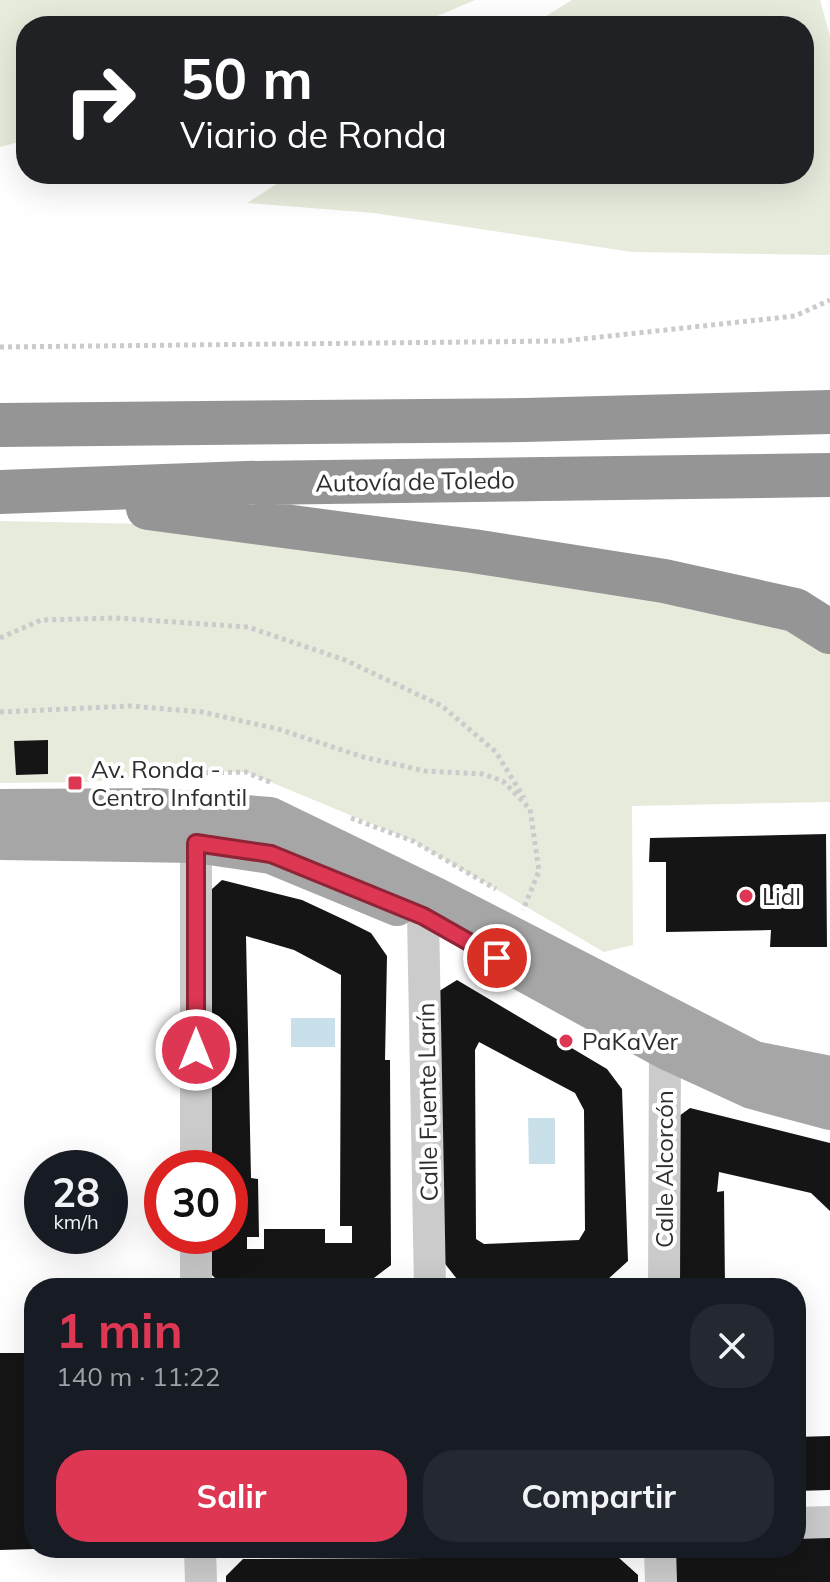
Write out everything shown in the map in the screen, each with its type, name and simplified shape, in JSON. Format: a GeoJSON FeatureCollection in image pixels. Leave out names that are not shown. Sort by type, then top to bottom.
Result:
{"type":"FeatureCollection","features":[{"type":"Feature","properties":{"kind":"highway"},"geometry":{"type":"LineString","coordinates":[[0,425],[525,420],[830,412]]}},
{"type":"Feature","properties":{"kind":"highway","name":"Autovía de Toledo"},"geometry":{"type":"LineString","coordinates":[[0,492],[246,483],[830,475]]}},
{"type":"Feature","properties":{"kind":"highway"},"geometry":{"type":"LineString","coordinates":[[72,491],[110,503],[458,549],[664,581],[795,610],[830,632]]}},
{"type":"Feature","properties":{"kind":"main road"},"geometry":{"type":"LineString","coordinates":[[0,809],[156,808],[270,817],[754,1061],[830,1076]]}},
{"type":"Feature","properties":{"kind":"main road"},"geometry":{"type":"LineString","coordinates":[[0,840],[196,843],[271,854],[423,916],[665,1049],[752,1089],[830,1110]]}},
{"type":"Feature","properties":{"kind":"street"},"geometry":{"type":"LineString","coordinates":[[196,843],[196,1150]]}},
{"type":"Feature","properties":{"kind":"street","name":"Calle Fuente Larín"},"geometry":{"type":"LineString","coordinates":[[423,916],[430,1278]]}},
{"type":"Feature","properties":{"kind":"street","name":"Calle Alcorcón"},"geometry":{"type":"LineString","coordinates":[[664,1278],[665,1049]]}},
{"type":"Feature","properties":{"kind":"street"},"geometry":{"type":"LineString","coordinates":[[196,1254],[196,1278]]}},
{"type":"Feature","properties":{"kind":"street"},"geometry":{"type":"LineString","coordinates":[[806,1523],[830,1522]]}},
{"type":"Feature","properties":{"kind":"street"},"geometry":{"type":"LineString","coordinates":[[200,1558],[201,1582]]}},
{"type":"Feature","properties":{"kind":"street"},"geometry":{"type":"LineString","coordinates":[[660,1558],[661,1582]]}},
{"type":"Feature","properties":{"kind":"path"},"geometry":{"type":"LineString","coordinates":[[0,347],[563,341],[795,316],[830,300]]}},
{"type":"Feature","properties":{"kind":"path"},"geometry":{"type":"LineString","coordinates":[[0,638],[41,620],[116,618],[248,627],[345,660],[442,706],[496,752],[530,809],[539,871],[511,937]]}},
{"type":"Feature","properties":{"kind":"path"},"geometry":{"type":"LineString","coordinates":[[0,712],[130,706],[202,712],[278,729],[363,757],[425,771],[483,774],[503,781],[530,809]]}},
{"type":"Feature","properties":{"kind":"shaded area"},"geometry":{"type":"Polygon","coordinates":[[[0,0],[475,0],[437,16],[16,16],[16,143],[0,147],[0,0]]]}},
{"type":"Feature","properties":{"kind":"shaded area"},"geometry":{"type":"Polygon","coordinates":[[[572,0],[820,0],[830,36],[830,255],[632,252],[374,213],[247,203],[276,184],[814,184],[814,16],[546,16],[572,0]]]}},
{"type":"Feature","properties":{"kind":"shaded area"},"geometry":{"type":"Polygon","coordinates":[[[0,521],[290,527],[830,632],[830,802],[632,806],[633,945],[604,952],[413,841],[246,772],[177,771],[89,782],[0,783],[0,521]]]}},
{"type":"Feature","properties":{"kind":"water"},"geometry":{"type":"Polygon","coordinates":[[[291,1018],[335,1018],[335,1047],[291,1047],[291,1018]]]}},
{"type":"Feature","properties":{"kind":"water"},"geometry":{"type":"Polygon","coordinates":[[[528,1118],[555,1118],[555,1164],[529,1164],[528,1118]]]}},
{"type":"Feature","properties":{"kind":"building"},"geometry":{"type":"Polygon","coordinates":[[[48,740],[48,774],[16,775],[14,741],[48,740]]]}},
{"type":"Feature","properties":{"kind":"building","name":"Lidl"},"geometry":{"type":"Polygon","coordinates":[[[826,834],[827,947],[770,947],[771,930],[666,932],[666,862],[649,862],[650,838],[826,834]]]}},
{"type":"Feature","properties":{"kind":"building"},"geometry":{"type":"Polygon","coordinates":[[[222,880],[302,900],[371,933],[387,956],[385,1060],[390,1060],[391,1265],[374,1278],[215,1278],[203,1266],[203,1254],[248,1254],[248,1249],[264,1249],[264,1229],[325,1229],[325,1243],[352,1243],[352,1226],[340,1226],[341,975],[294,950],[246,936],[251,1178],[258,1179],[259,1237],[248,1237],[248,1150],[203,1150],[202,898],[222,880]]]}},
{"type":"Feature","properties":{"kind":"building"},"geometry":{"type":"Polygon","coordinates":[[[457,980],[607,1069],[622,1089],[628,1261],[609,1278],[456,1278],[442,1260],[436,993],[457,980]],[[479,1042],[475,1050],[476,1239],[484,1244],[579,1240],[585,1230],[584,1110],[575,1093],[479,1042]]]}},
{"type":"Feature","properties":{"kind":"building"},"geometry":{"type":"Polygon","coordinates":[[[690,1108],[830,1143],[830,1211],[811,1193],[719,1172],[717,1192],[724,1191],[725,1278],[674,1278],[675,1119],[690,1108]]]}},
{"type":"Feature","properties":{"kind":"building"},"geometry":{"type":"Polygon","coordinates":[[[0,1353],[24,1353],[24,1549],[0,1550],[0,1353]]]}},
{"type":"Feature","properties":{"kind":"building"},"geometry":{"type":"Polygon","coordinates":[[[830,1436],[830,1490],[806,1491],[806,1437],[830,1436]]]}},
{"type":"Feature","properties":{"kind":"building"},"geometry":{"type":"Polygon","coordinates":[[[806,1533],[830,1533],[830,1582],[669,1582],[668,1558],[806,1558],[806,1533]]]}},
{"type":"Feature","properties":{"kind":"building"},"geometry":{"type":"Polygon","coordinates":[[[619,1558],[638,1575],[638,1582],[226,1582],[226,1576],[243,1559],[619,1558]]]}},
{"type":"Feature","properties":{"kind":"place","name":"Av. Ronda - Centro Infantil"},"geometry":{"type":"Point","coordinates":[75,783]}},
{"type":"Feature","properties":{"kind":"place","name":"Lidl"},"geometry":{"type":"Point","coordinates":[746,896]}},
{"type":"Feature","properties":{"kind":"place","name":"PaKaVer"},"geometry":{"type":"Point","coordinates":[566,1041]}},
{"type":"Feature","properties":{"kind":"route"},"geometry":{"type":"LineString","coordinates":[[196,1050],[196,843],[271,854],[423,916],[497,958]]}}]}
